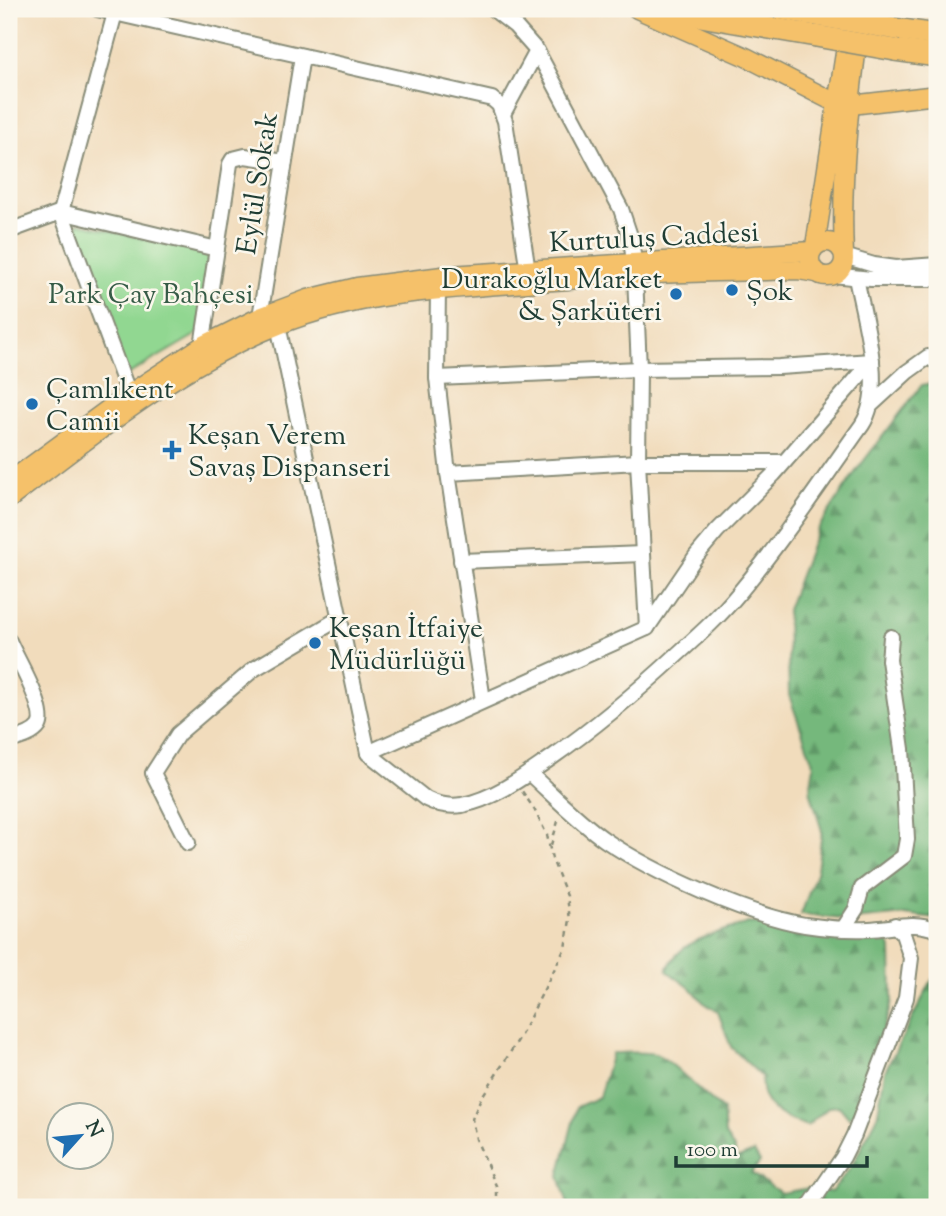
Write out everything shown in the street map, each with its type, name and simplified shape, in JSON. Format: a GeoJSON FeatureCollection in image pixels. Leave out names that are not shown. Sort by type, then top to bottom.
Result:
{"type":"FeatureCollection","features":[{"type":"Feature","properties":{"kind":"highway"},"geometry":{"type":"LineString","coordinates":[[660,9],[937,56]]}},
{"type":"Feature","properties":{"kind":"highway"},"geometry":{"type":"LineString","coordinates":[[782,9],[937,35]]}},
{"type":"Feature","properties":{"kind":"main road"},"geometry":{"type":"LineString","coordinates":[[637,9],[746,57],[844,105],[937,95]]}},
{"type":"Feature","properties":{"kind":"main road"},"geometry":{"type":"LineString","coordinates":[[853,9],[844,105],[844,265],[825,274],[810,261],[844,105],[862,9]]}},
{"type":"Feature","properties":{"kind":"main road"},"geometry":{"type":"LineString","coordinates":[[813,249],[825,241],[831,242],[837,244],[844,255]]}},
{"type":"Feature","properties":{"kind":"main road","name":"Kurtuluş Caddesi"},"geometry":{"type":"LineString","coordinates":[[9,485],[129,394],[202,346],[260,317],[308,299],[357,287],[410,279],[528,276],[777,255],[813,249]]}},
{"type":"Feature","properties":{"kind":"main road","name":"Kurtuluş Caddesi"},"geometry":{"type":"LineString","coordinates":[[635,268],[798,270],[825,274]]}},
{"type":"Feature","properties":{"kind":"main road","name":"Kurtuluş Caddesi"},"geometry":{"type":"LineString","coordinates":[[9,485],[222,351],[278,325],[353,303],[528,276]]}},
{"type":"Feature","properties":{"kind":"street"},"geometry":{"type":"LineString","coordinates":[[97,9],[484,96],[499,105],[503,114],[528,276]]}},
{"type":"Feature","properties":{"kind":"street"},"geometry":{"type":"LineString","coordinates":[[493,9],[515,26],[537,51],[621,209],[631,239],[635,268],[639,369],[638,462],[647,628]]}},
{"type":"Feature","properties":{"kind":"street"},"geometry":{"type":"LineString","coordinates":[[115,13],[61,212],[129,394]]}},
{"type":"Feature","properties":{"kind":"street"},"geometry":{"type":"LineString","coordinates":[[503,114],[537,51]]}},
{"type":"Feature","properties":{"kind":"street","name":"Eylül Sokak"},"geometry":{"type":"LineString","coordinates":[[260,317],[302,56]]}},
{"type":"Feature","properties":{"kind":"street"},"geometry":{"type":"LineString","coordinates":[[202,346],[233,159],[245,156],[284,162]]}},
{"type":"Feature","properties":{"kind":"street"},"geometry":{"type":"LineString","coordinates":[[9,231],[61,212],[217,248]]}},
{"type":"Feature","properties":{"kind":"street"},"geometry":{"type":"LineString","coordinates":[[844,255],[874,265],[896,268],[937,265]]}},
{"type":"Feature","properties":{"kind":"street","name":"Kurtuluş Caddesi"},"geometry":{"type":"LineString","coordinates":[[825,274],[856,278],[937,279]]}},
{"type":"Feature","properties":{"kind":"street"},"geometry":{"type":"LineString","coordinates":[[278,325],[368,753],[416,792],[436,804],[449,806],[472,802],[529,773],[617,709],[726,607],[763,562],[862,425],[871,405],[872,360],[856,278]]}},
{"type":"Feature","properties":{"kind":"street"},"geometry":{"type":"LineString","coordinates":[[438,288],[437,378],[448,473],[483,700]]}},
{"type":"Feature","properties":{"kind":"street"},"geometry":{"type":"LineString","coordinates":[[871,405],[928,357],[937,362]]}},
{"type":"Feature","properties":{"kind":"street"},"geometry":{"type":"LineString","coordinates":[[437,378],[639,369],[779,367],[872,360]]}},
{"type":"Feature","properties":{"kind":"street"},"geometry":{"type":"LineString","coordinates":[[368,753],[647,628],[695,556],[783,462],[872,360]]}},
{"type":"Feature","properties":{"kind":"street"},"geometry":{"type":"LineString","coordinates":[[448,473],[638,462],[783,462]]}},
{"type":"Feature","properties":{"kind":"street"},"geometry":{"type":"LineString","coordinates":[[461,561],[643,554]]}},
{"type":"Feature","properties":{"kind":"street"},"geometry":{"type":"LineString","coordinates":[[188,843],[153,773],[178,734],[254,669],[340,618]]}},
{"type":"Feature","properties":{"kind":"street"},"geometry":{"type":"LineString","coordinates":[[843,929],[856,909],[862,888],[904,856],[907,839],[902,749],[889,660],[891,637]]}},
{"type":"Feature","properties":{"kind":"street"},"geometry":{"type":"LineString","coordinates":[[9,641],[41,716],[33,732],[9,741]]}},
{"type":"Feature","properties":{"kind":"street"},"geometry":{"type":"LineString","coordinates":[[529,773],[604,839],[636,859],[753,911],[804,925],[843,929],[918,925],[937,930]]}},
{"type":"Feature","properties":{"kind":"street"},"geometry":{"type":"LineString","coordinates":[[809,1207],[855,1135],[906,998],[911,958],[907,942],[895,925]]}},
{"type":"Feature","properties":{"kind":"path"},"geometry":{"type":"LineString","coordinates":[[497,1207],[496,1188],[476,1139],[472,1119],[480,1100],[520,1037],[565,947],[570,920],[566,896],[552,859],[547,835],[515,781]]}},
{"type":"Feature","properties":{"kind":"path"},"geometry":{"type":"LineString","coordinates":[[550,848],[558,824],[557,799]]}},
{"type":"Feature","properties":{"kind":"green space","name":"Park Çay Bahçesi"},"geometry":{"type":"Polygon","coordinates":[[[78,223],[205,253],[209,259],[199,333],[127,375],[75,242],[78,223]]]}},
{"type":"Feature","properties":{"kind":"green space"},"geometry":{"type":"Polygon","coordinates":[[[937,382],[937,919],[905,915],[854,920],[801,915],[817,870],[822,831],[810,790],[814,766],[789,695],[787,610],[817,530],[856,471],[922,385],[937,382]]]}},
{"type":"Feature","properties":{"kind":"green space"},"geometry":{"type":"Polygon","coordinates":[[[748,923],[821,935],[884,934],[891,948],[892,1001],[857,1111],[849,1118],[839,1106],[829,1107],[807,1126],[774,1110],[764,1096],[762,1077],[731,1047],[718,1012],[667,971],[680,951],[690,944],[748,923]]]}},
{"type":"Feature","properties":{"kind":"green space"},"geometry":{"type":"Polygon","coordinates":[[[937,976],[937,1207],[561,1207],[568,1205],[559,1176],[577,1107],[599,1097],[612,1053],[650,1053],[669,1063],[723,1110],[725,1135],[735,1150],[736,1159],[754,1152],[760,1162],[751,1173],[781,1193],[809,1188],[831,1192],[851,1167],[877,1118],[885,1071],[932,980],[937,976]]]}},
{"type":"Feature","properties":{"kind":"place","name":"Şok"},"geometry":{"type":"Point","coordinates":[732,290]}},
{"type":"Feature","properties":{"kind":"place","name":"Durakoğlu Market & Şarküteri"},"geometry":{"type":"Point","coordinates":[676,294]}},
{"type":"Feature","properties":{"kind":"place","name":"Çamlıkent Camii"},"geometry":{"type":"Point","coordinates":[32,404]}},
{"type":"Feature","properties":{"kind":"place","name":"Keşan Verem Savaş Dispanseri"},"geometry":{"type":"Point","coordinates":[172,450]}},
{"type":"Feature","properties":{"kind":"place","name":"Keşan İtfaiye Müdürlüğü"},"geometry":{"type":"Point","coordinates":[315,643]}}]}
